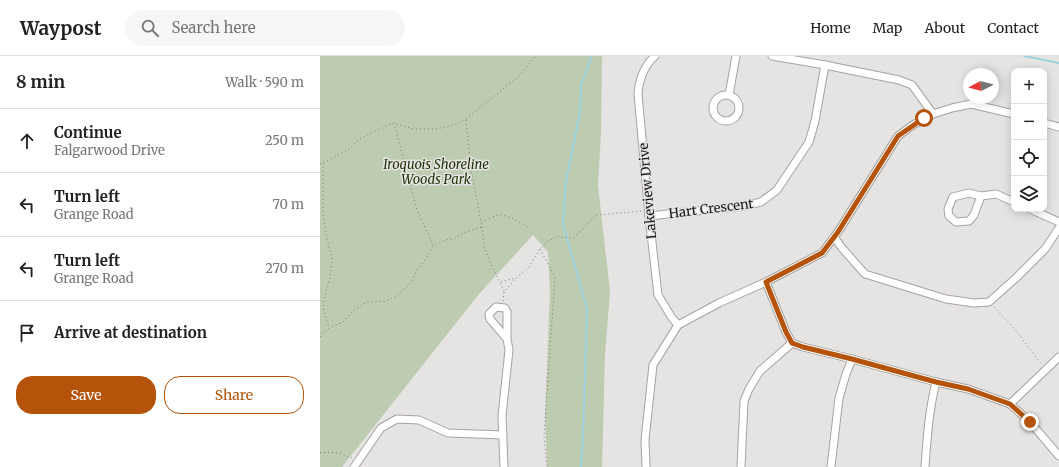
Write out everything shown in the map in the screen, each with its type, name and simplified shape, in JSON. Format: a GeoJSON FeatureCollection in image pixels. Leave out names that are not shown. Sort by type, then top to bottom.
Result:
{"type":"FeatureCollection","features":[{"type":"Feature","properties":{"kind":"street","name":"Lakeview Drive"},"geometry":{"type":"LineString","coordinates":[[655,56],[647,65],[639,84],[638,94],[658,295],[678,325]]}},
{"type":"Feature","properties":{"kind":"street"},"geometry":{"type":"LineString","coordinates":[[729,95],[736,56]]}},
{"type":"Feature","properties":{"kind":"street"},"geometry":{"type":"LineString","coordinates":[[772,56],[899,80],[912,85],[933,114]]}},
{"type":"Feature","properties":{"kind":"street","name":"Hart Crescent"},"geometry":{"type":"LineString","coordinates":[[649,216],[744,206],[761,202],[777,190],[809,142],[815,121],[826,65]]}},
{"type":"Feature","properties":{"kind":"street"},"geometry":{"type":"LineString","coordinates":[[646,467],[645,440],[654,365],[678,325],[719,303],[766,282],[822,253],[834,237],[898,136],[914,125],[933,114],[972,104],[1011,113]]}},
{"type":"Feature","properties":{"kind":"street"},"geometry":{"type":"LineString","coordinates":[[1047,124],[1059,127]]}},
{"type":"Feature","properties":{"kind":"street"},"geometry":{"type":"LineString","coordinates":[[981,196],[974,216],[969,221],[956,222],[949,216],[948,209],[952,197],[970,193],[981,196],[996,194],[1011,201]]}},
{"type":"Feature","properties":{"kind":"street"},"geometry":{"type":"LineString","coordinates":[[1037,212],[1059,222]]}},
{"type":"Feature","properties":{"kind":"street"},"geometry":{"type":"LineString","coordinates":[[834,237],[865,274],[946,299],[974,303],[990,302],[1045,249],[1059,228]]}},
{"type":"Feature","properties":{"kind":"street"},"geometry":{"type":"LineString","coordinates":[[766,282],[786,332],[792,343],[936,382],[968,389],[1010,404],[1030,422],[1059,456]]}},
{"type":"Feature","properties":{"kind":"street"},"geometry":{"type":"LineString","coordinates":[[504,467],[502,416],[509,350],[507,339],[507,312],[505,308],[496,307],[488,314],[490,319],[507,339]]}},
{"type":"Feature","properties":{"kind":"street"},"geometry":{"type":"LineString","coordinates":[[741,467],[744,401],[749,389],[760,371],[792,343]]}},
{"type":"Feature","properties":{"kind":"street"},"geometry":{"type":"LineString","coordinates":[[1010,404],[1059,357]]}},
{"type":"Feature","properties":{"kind":"street"},"geometry":{"type":"LineString","coordinates":[[831,467],[839,398],[852,359]]}},
{"type":"Feature","properties":{"kind":"street"},"geometry":{"type":"LineString","coordinates":[[925,467],[928,428],[936,382]]}},
{"type":"Feature","properties":{"kind":"street"},"geometry":{"type":"LineString","coordinates":[[356,464],[380,428],[397,419],[419,420],[448,433],[503,435]]}},
{"type":"Feature","properties":{"kind":"path"},"geometry":{"type":"LineString","coordinates":[[320,164],[348,150],[361,138],[394,122],[414,130],[436,129],[454,125],[466,119],[520,75],[536,56]]}},
{"type":"Feature","properties":{"kind":"path"},"geometry":{"type":"LineString","coordinates":[[466,119],[471,170],[482,227],[484,246],[504,292],[502,308]]}},
{"type":"Feature","properties":{"kind":"path"},"geometry":{"type":"LineString","coordinates":[[394,122],[417,210],[433,246]]}},
{"type":"Feature","properties":{"kind":"path"},"geometry":{"type":"LineString","coordinates":[[322,163],[323,214],[332,259],[330,278],[323,302],[329,328]]}},
{"type":"Feature","properties":{"kind":"path"},"geometry":{"type":"LineString","coordinates":[[320,180],[323,183]]}},
{"type":"Feature","properties":{"kind":"path"},"geometry":{"type":"LineString","coordinates":[[504,292],[516,278],[529,267],[540,249],[547,242],[559,236],[560,238],[572,238],[598,215],[644,211],[649,216]]}},
{"type":"Feature","properties":{"kind":"path"},"geometry":{"type":"LineString","coordinates":[[481,222],[500,215],[516,220],[528,227]]}},
{"type":"Feature","properties":{"kind":"path"},"geometry":{"type":"LineString","coordinates":[[320,337],[329,328],[343,322],[354,310],[366,302],[386,301],[396,296],[411,283],[417,270],[424,262],[433,246],[445,240],[454,239],[463,233],[482,227]]}},
{"type":"Feature","properties":{"kind":"path"},"geometry":{"type":"LineString","coordinates":[[540,249],[555,277],[544,436],[547,467]]}},
{"type":"Feature","properties":{"kind":"path"},"geometry":{"type":"LineString","coordinates":[[500,282],[516,278]]}},
{"type":"Feature","properties":{"kind":"path"},"geometry":{"type":"LineString","coordinates":[[990,302],[1013,327],[1046,370]]}},
{"type":"Feature","properties":{"kind":"path"},"geometry":{"type":"LineString","coordinates":[[320,453],[340,453],[356,464]]}},
{"type":"Feature","properties":{"kind":"green space","name":"Iroquois Shoreline Woods Park"},"geometry":{"type":"Polygon","coordinates":[[[320,56],[602,56],[601,133],[598,186],[610,291],[605,355],[602,467],[547,467],[545,415],[550,292],[548,252],[533,235],[479,294],[342,467],[320,467],[320,56]]]}},
{"type":"Feature","properties":{"kind":"waterway"},"geometry":{"type":"LineString","coordinates":[[581,467],[587,309],[563,224],[566,181],[580,112],[581,85],[592,56]]}},
{"type":"Feature","properties":{"kind":"waterway"},"geometry":{"type":"LineString","coordinates":[[1024,56],[1059,63]]}},
{"type":"Feature","properties":{"kind":"route"},"geometry":{"type":"LineString","coordinates":[[924,118],[898,136],[838,232],[822,253],[766,282],[786,332],[792,343],[936,382],[968,389],[1010,404],[1030,422]]}}]}
